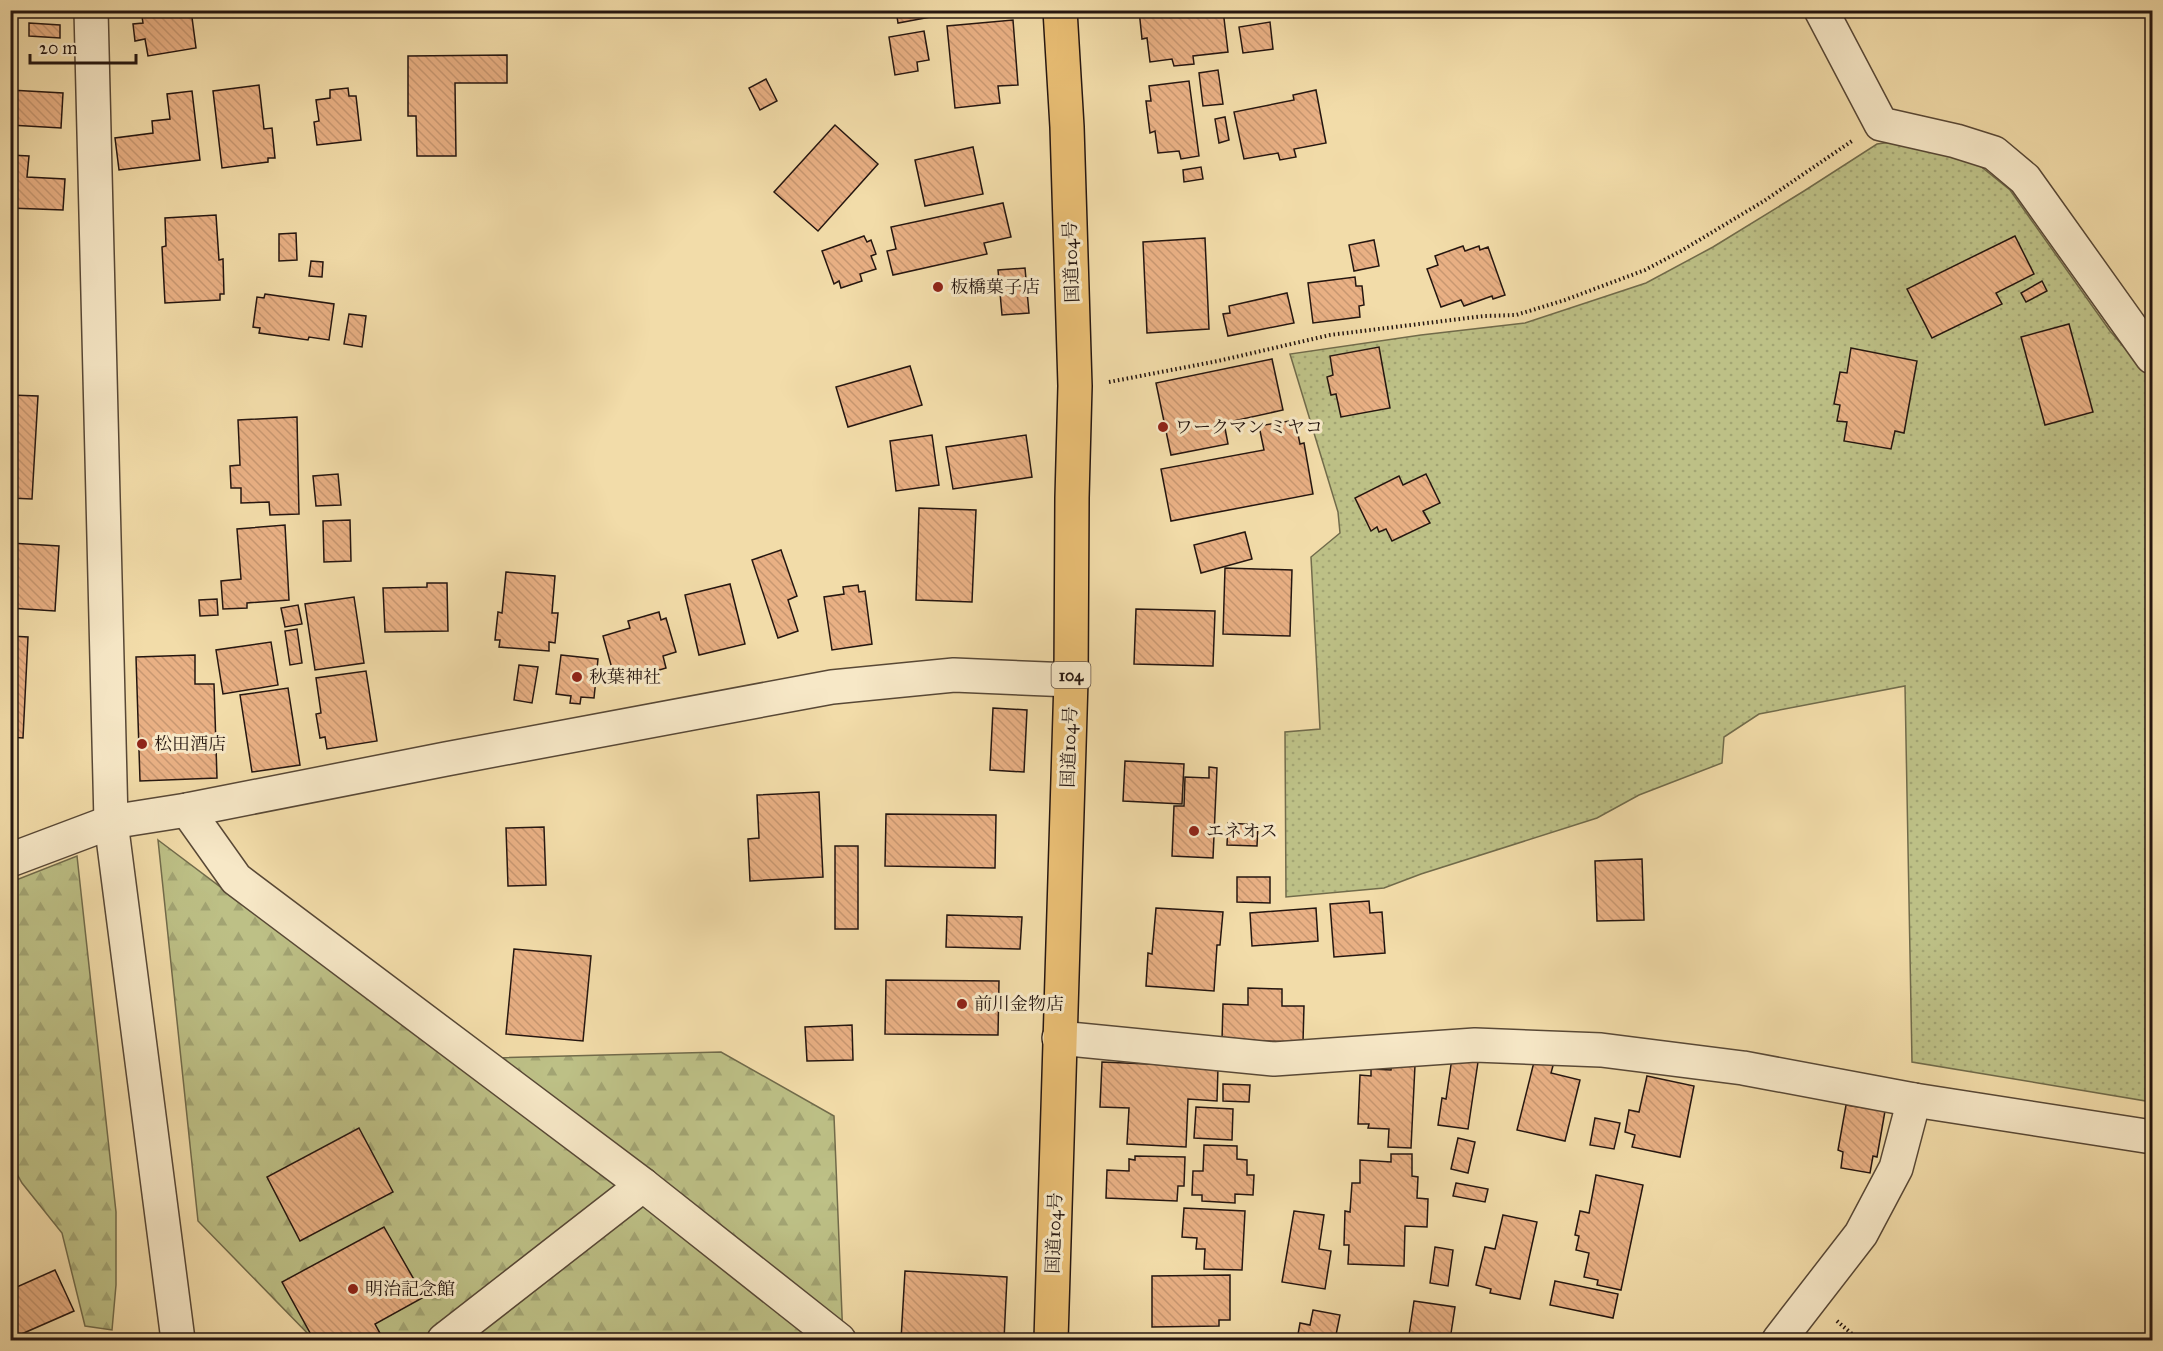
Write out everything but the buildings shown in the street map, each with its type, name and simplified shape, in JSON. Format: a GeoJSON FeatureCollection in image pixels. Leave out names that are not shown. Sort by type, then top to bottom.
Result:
{"type":"FeatureCollection","features":[{"type":"Feature","properties":{"kind":"highway","name":"国道104号"},"geometry":{"type":"LineString","coordinates":[[1051,1341],[1071,680],[1075,386],[1067,127],[1060,10]]}},
{"type":"Feature","properties":{"kind":"street"},"geometry":{"type":"LineString","coordinates":[[91,10],[111,822],[178,1341]]}},
{"type":"Feature","properties":{"kind":"street"},"geometry":{"type":"LineString","coordinates":[[1821,10],[1881,124],[1956,141],[1994,153],[2002,159],[2025,179],[2152,357]]}},
{"type":"Feature","properties":{"kind":"street"},"geometry":{"type":"LineString","coordinates":[[10,860],[111,822],[187,810],[832,687],[954,675],[1071,680]]}},
{"type":"Feature","properties":{"kind":"street"},"geometry":{"type":"LineString","coordinates":[[187,810],[236,879],[643,1185],[839,1341]]}},
{"type":"Feature","properties":{"kind":"street"},"geometry":{"type":"LineString","coordinates":[[1059,1038],[1274,1059],[1475,1045],[1601,1050],[1743,1068],[1914,1100],[2152,1137]]}},
{"type":"Feature","properties":{"kind":"street"},"geometry":{"type":"LineString","coordinates":[[1779,1341],[1861,1234],[1896,1168],[1914,1100]]}},
{"type":"Feature","properties":{"kind":"street"},"geometry":{"type":"LineString","coordinates":[[444,1341],[643,1185]]}},
{"type":"Feature","properties":{"kind":"path"},"geometry":{"type":"LineString","coordinates":[[1075,386],[1104,383],[1218,361],[1330,335],[1484,316],[1516,315],[1564,300],[1645,270],[1681,251],[1764,201],[1839,149],[1881,124]]}},
{"type":"Feature","properties":{"kind":"green space"},"geometry":{"type":"Polygon","coordinates":[[[1899,141],[1979,165],[2010,190],[2110,331],[2152,379],[2152,1102],[1912,1062],[1905,686],[1759,714],[1724,737],[1722,763],[1639,795],[1597,818],[1384,888],[1286,897],[1285,732],[1320,729],[1311,557],[1340,533],[1338,512],[1290,354],[1525,323],[1646,283],[1713,247],[1877,144],[1899,141]]]}},
{"type":"Feature","properties":{"kind":"green space"},"geometry":{"type":"Polygon","coordinates":[[[158,840],[449,1059],[721,1052],[834,1116],[843,1340],[314,1340],[198,1221],[158,840]]]}},
{"type":"Feature","properties":{"kind":"green space"},"geometry":{"type":"Polygon","coordinates":[[[77,856],[116,1212],[116,1285],[112,1330],[85,1326],[62,1233],[22,1183],[11,1163],[11,882],[77,856]]]}},
{"type":"Feature","properties":{"kind":"place","name":"板橋菓子店"},"geometry":{"type":"Point","coordinates":[938,287]}},
{"type":"Feature","properties":{"kind":"place","name":"ワークマン ミヤコ"},"geometry":{"type":"Point","coordinates":[1163,427]}},
{"type":"Feature","properties":{"kind":"place","name":"秋葉神社"},"geometry":{"type":"Point","coordinates":[577,677]}},
{"type":"Feature","properties":{"kind":"place","name":"松田酒店"},"geometry":{"type":"Point","coordinates":[142,744]}},
{"type":"Feature","properties":{"kind":"place","name":"エネオス"},"geometry":{"type":"Point","coordinates":[1194,831]}},
{"type":"Feature","properties":{"kind":"place","name":"前川金物店"},"geometry":{"type":"Point","coordinates":[962,1004]}},
{"type":"Feature","properties":{"kind":"place","name":"明治記念館"},"geometry":{"type":"Point","coordinates":[353,1289]}}]}
